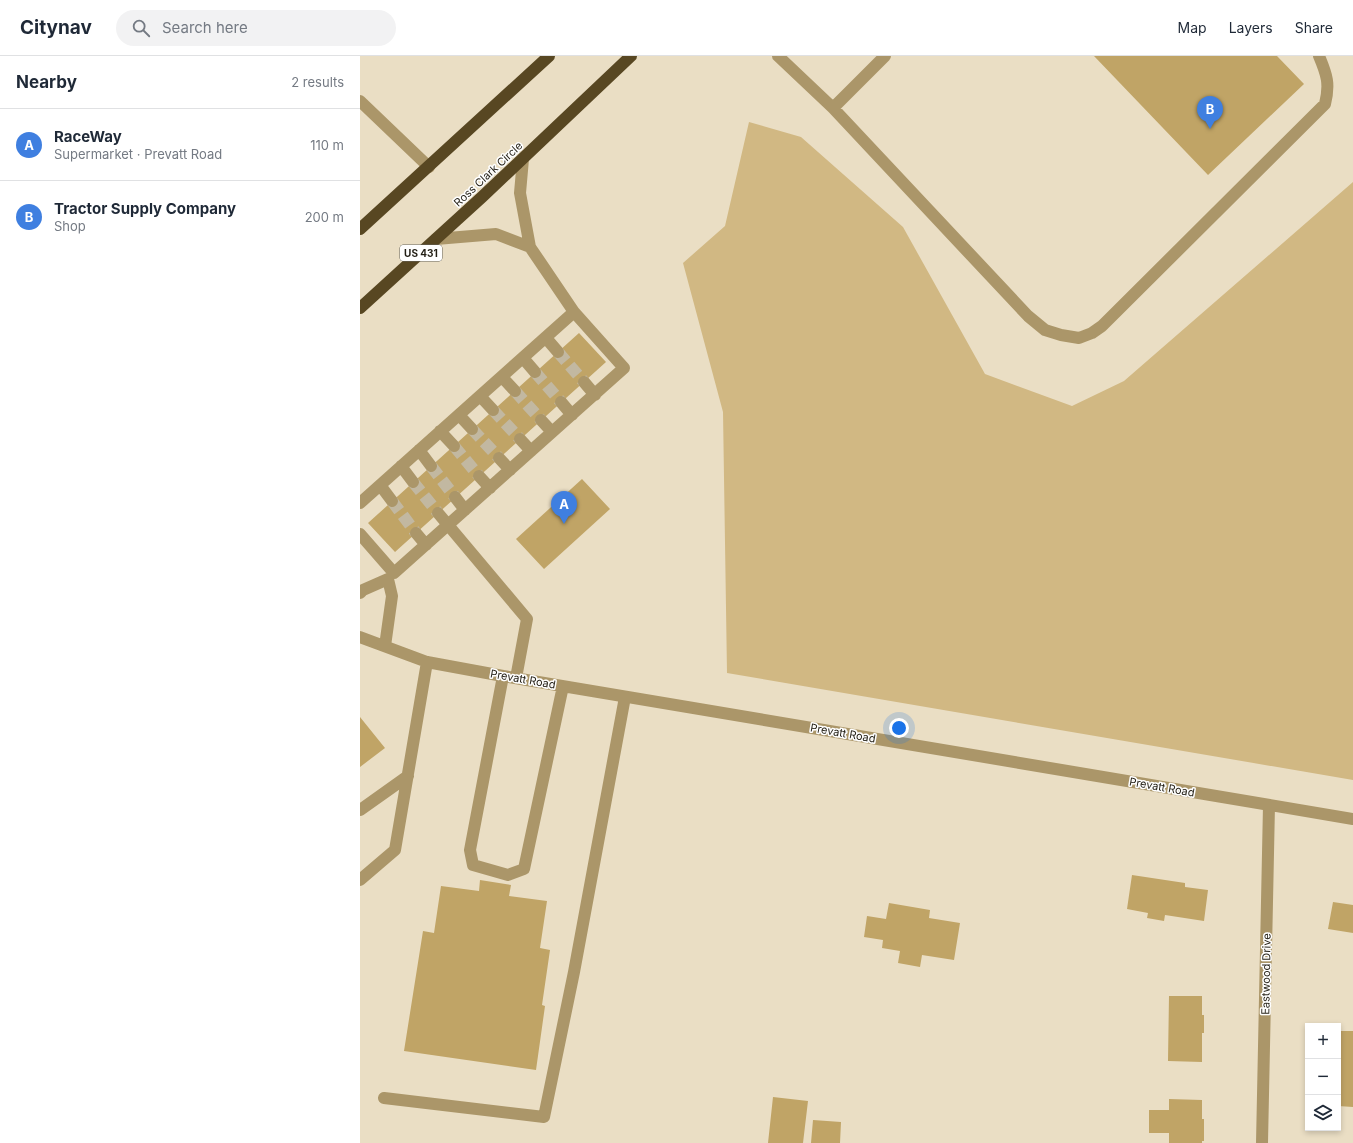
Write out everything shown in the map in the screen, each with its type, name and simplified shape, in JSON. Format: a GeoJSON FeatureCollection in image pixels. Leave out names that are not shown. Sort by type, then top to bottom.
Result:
{"type":"FeatureCollection","features":[{"type":"Feature","properties":{"kind":"highway"},"geometry":{"type":"LineString","coordinates":[[360,230],[549,56]]}},
{"type":"Feature","properties":{"kind":"highway","name":"Ross Clark Circle"},"geometry":{"type":"LineString","coordinates":[[360,308],[523,159],[631,56]]}},
{"type":"Feature","properties":{"kind":"street"},"geometry":{"type":"LineString","coordinates":[[778,56],[833,108],[1028,316],[1045,330],[1078,338],[1092,333],[1102,326],[1325,104],[1328,92],[1328,81],[1319,56]]}},
{"type":"Feature","properties":{"kind":"street"},"geometry":{"type":"LineString","coordinates":[[833,108],[885,56]]}},
{"type":"Feature","properties":{"kind":"street"},"geometry":{"type":"LineString","coordinates":[[360,101],[429,167]]}},
{"type":"Feature","properties":{"kind":"street"},"geometry":{"type":"LineString","coordinates":[[360,593],[391,576],[624,368],[574,312],[530,247],[520,193],[523,159]]}},
{"type":"Feature","properties":{"kind":"street"},"geometry":{"type":"LineString","coordinates":[[436,239],[496,234],[530,247]]}},
{"type":"Feature","properties":{"kind":"street"},"geometry":{"type":"LineString","coordinates":[[360,503],[574,312]]}},
{"type":"Feature","properties":{"kind":"street"},"geometry":{"type":"LineString","coordinates":[[546,338],[558,352]]}},
{"type":"Feature","properties":{"kind":"street"},"geometry":{"type":"LineString","coordinates":[[523,358],[535,372]]}},
{"type":"Feature","properties":{"kind":"street"},"geometry":{"type":"LineString","coordinates":[[502,377],[515,391]]}},
{"type":"Feature","properties":{"kind":"street"},"geometry":{"type":"LineString","coordinates":[[584,382],[595,395]]}},
{"type":"Feature","properties":{"kind":"street"},"geometry":{"type":"LineString","coordinates":[[480,396],[493,410]]}},
{"type":"Feature","properties":{"kind":"street"},"geometry":{"type":"LineString","coordinates":[[561,402],[572,415]]}},
{"type":"Feature","properties":{"kind":"street"},"geometry":{"type":"LineString","coordinates":[[459,415],[472,429]]}},
{"type":"Feature","properties":{"kind":"street"},"geometry":{"type":"LineString","coordinates":[[541,420],[552,432]]}},
{"type":"Feature","properties":{"kind":"street"},"geometry":{"type":"LineString","coordinates":[[440,431],[454,446]]}},
{"type":"Feature","properties":{"kind":"street"},"geometry":{"type":"LineString","coordinates":[[520,439],[531,451]]}},
{"type":"Feature","properties":{"kind":"street"},"geometry":{"type":"LineString","coordinates":[[419,450],[431,466]]}},
{"type":"Feature","properties":{"kind":"street"},"geometry":{"type":"LineString","coordinates":[[499,458],[510,470]]}},
{"type":"Feature","properties":{"kind":"street"},"geometry":{"type":"LineString","coordinates":[[401,466],[413,482]]}},
{"type":"Feature","properties":{"kind":"street"},"geometry":{"type":"LineString","coordinates":[[479,476],[490,488]]}},
{"type":"Feature","properties":{"kind":"street"},"geometry":{"type":"LineString","coordinates":[[380,485],[392,501]]}},
{"type":"Feature","properties":{"kind":"street"},"geometry":{"type":"LineString","coordinates":[[455,497],[465,510]]}},
{"type":"Feature","properties":{"kind":"street"},"geometry":{"type":"LineString","coordinates":[[438,513],[527,619],[516,678]]}},
{"type":"Feature","properties":{"kind":"street"},"geometry":{"type":"LineString","coordinates":[[416,533],[426,545]]}},
{"type":"Feature","properties":{"kind":"street"},"geometry":{"type":"LineString","coordinates":[[360,534],[391,576],[392,596],[385,646]]}},
{"type":"Feature","properties":{"kind":"street","name":"Prevatt Road"},"geometry":{"type":"LineString","coordinates":[[360,637],[427,662],[503,676],[1353,819]]}},
{"type":"Feature","properties":{"kind":"street"},"geometry":{"type":"LineString","coordinates":[[360,880],[395,850],[427,662]]}},
{"type":"Feature","properties":{"kind":"street"},"geometry":{"type":"LineString","coordinates":[[503,676],[470,850],[473,865],[508,875],[524,870],[563,686]]}},
{"type":"Feature","properties":{"kind":"street"},"geometry":{"type":"LineString","coordinates":[[384,1098],[544,1117],[575,965],[625,697]]}},
{"type":"Feature","properties":{"kind":"street"},"geometry":{"type":"LineString","coordinates":[[360,810],[408,776]]}},
{"type":"Feature","properties":{"kind":"street","name":"Eastwood Drive"},"geometry":{"type":"LineString","coordinates":[[1262,1143],[1269,805]]}},
{"type":"Feature","properties":{"kind":"shaded area"},"geometry":{"type":"Polygon","coordinates":[[[749,122],[801,137],[903,227],[985,374],[1072,406],[1124,381],[1353,182],[1353,780],[727,673],[723,412],[683,263],[725,226],[749,122]]]}},
{"type":"Feature","properties":{"kind":"building"},"geometry":{"type":"Polygon","coordinates":[[[1094,56],[1277,56],[1304,84],[1208,175],[1094,56]]]}},
{"type":"Feature","properties":{"kind":"building"},"geometry":{"type":"Polygon","coordinates":[[[579,333],[606,362],[395,552],[368,523],[579,333]]]}},
{"type":"Feature","properties":{"kind":"building"},"geometry":{"type":"Polygon","coordinates":[[[582,479],[610,509],[544,569],[516,539],[582,479]]]}},
{"type":"Feature","properties":{"kind":"building"},"geometry":{"type":"Polygon","coordinates":[[[360,717],[385,748],[360,767],[360,717]]]}},
{"type":"Feature","properties":{"kind":"building"},"geometry":{"type":"Polygon","coordinates":[[[1132,875],[1185,883],[1185,887],[1208,890],[1204,921],[1165,915],[1164,921],[1147,918],[1148,913],[1127,909],[1132,875]]]}},
{"type":"Feature","properties":{"kind":"building"},"geometry":{"type":"Polygon","coordinates":[[[480,880],[511,885],[509,896],[547,901],[540,948],[550,950],[542,1005],[545,1006],[536,1070],[404,1051],[423,931],[434,933],[441,886],[479,891],[480,880]]]}},
{"type":"Feature","properties":{"kind":"building"},"geometry":{"type":"Polygon","coordinates":[[[1333,902],[1353,905],[1353,933],[1328,929],[1333,902]]]}},
{"type":"Feature","properties":{"kind":"building"},"geometry":{"type":"Polygon","coordinates":[[[889,903],[930,910],[929,918],[960,923],[954,960],[922,955],[920,967],[898,963],[900,951],[882,948],[883,940],[864,937],[867,916],[886,919],[889,903]]]}},
{"type":"Feature","properties":{"kind":"building"},"geometry":{"type":"Polygon","coordinates":[[[1169,996],[1202,996],[1204,1033],[1202,1033],[1202,1062],[1168,1061],[1169,996]]]}},
{"type":"Feature","properties":{"kind":"building"},"geometry":{"type":"Polygon","coordinates":[[[1341,1031],[1353,1031],[1353,1107],[1341,1106],[1341,1031]]]}},
{"type":"Feature","properties":{"kind":"building"},"geometry":{"type":"Polygon","coordinates":[[[773,1097],[808,1101],[803,1143],[768,1143],[773,1097]]]}},
{"type":"Feature","properties":{"kind":"building"},"geometry":{"type":"Polygon","coordinates":[[[1169,1099],[1202,1100],[1204,1141],[1202,1141],[1202,1143],[1169,1143],[1169,1133],[1149,1133],[1149,1110],[1169,1110],[1169,1099]]]}},
{"type":"Feature","properties":{"kind":"building"},"geometry":{"type":"Polygon","coordinates":[[[813,1120],[841,1122],[840,1143],[811,1143],[813,1120]]]}},
{"type":"Feature","properties":{"kind":"tunnel"},"geometry":{"type":"LineString","coordinates":[[558,352],[584,382]]}},
{"type":"Feature","properties":{"kind":"tunnel"},"geometry":{"type":"LineString","coordinates":[[535,372],[561,402]]}},
{"type":"Feature","properties":{"kind":"tunnel"},"geometry":{"type":"LineString","coordinates":[[515,391],[541,420]]}},
{"type":"Feature","properties":{"kind":"tunnel"},"geometry":{"type":"LineString","coordinates":[[493,410],[520,439]]}},
{"type":"Feature","properties":{"kind":"tunnel"},"geometry":{"type":"LineString","coordinates":[[472,429],[499,458]]}},
{"type":"Feature","properties":{"kind":"tunnel"},"geometry":{"type":"LineString","coordinates":[[454,446],[479,476]]}},
{"type":"Feature","properties":{"kind":"tunnel"},"geometry":{"type":"LineString","coordinates":[[431,466],[455,497]]}},
{"type":"Feature","properties":{"kind":"tunnel"},"geometry":{"type":"LineString","coordinates":[[413,482],[438,513]]}},
{"type":"Feature","properties":{"kind":"tunnel"},"geometry":{"type":"LineString","coordinates":[[392,501],[416,533]]}},
{"type":"Feature","properties":{"kind":"place","name":"Tractor Supply Company"},"geometry":{"type":"Point","coordinates":[1210,129]}},
{"type":"Feature","properties":{"kind":"place","name":"RaceWay"},"geometry":{"type":"Point","coordinates":[564,524]}}]}
